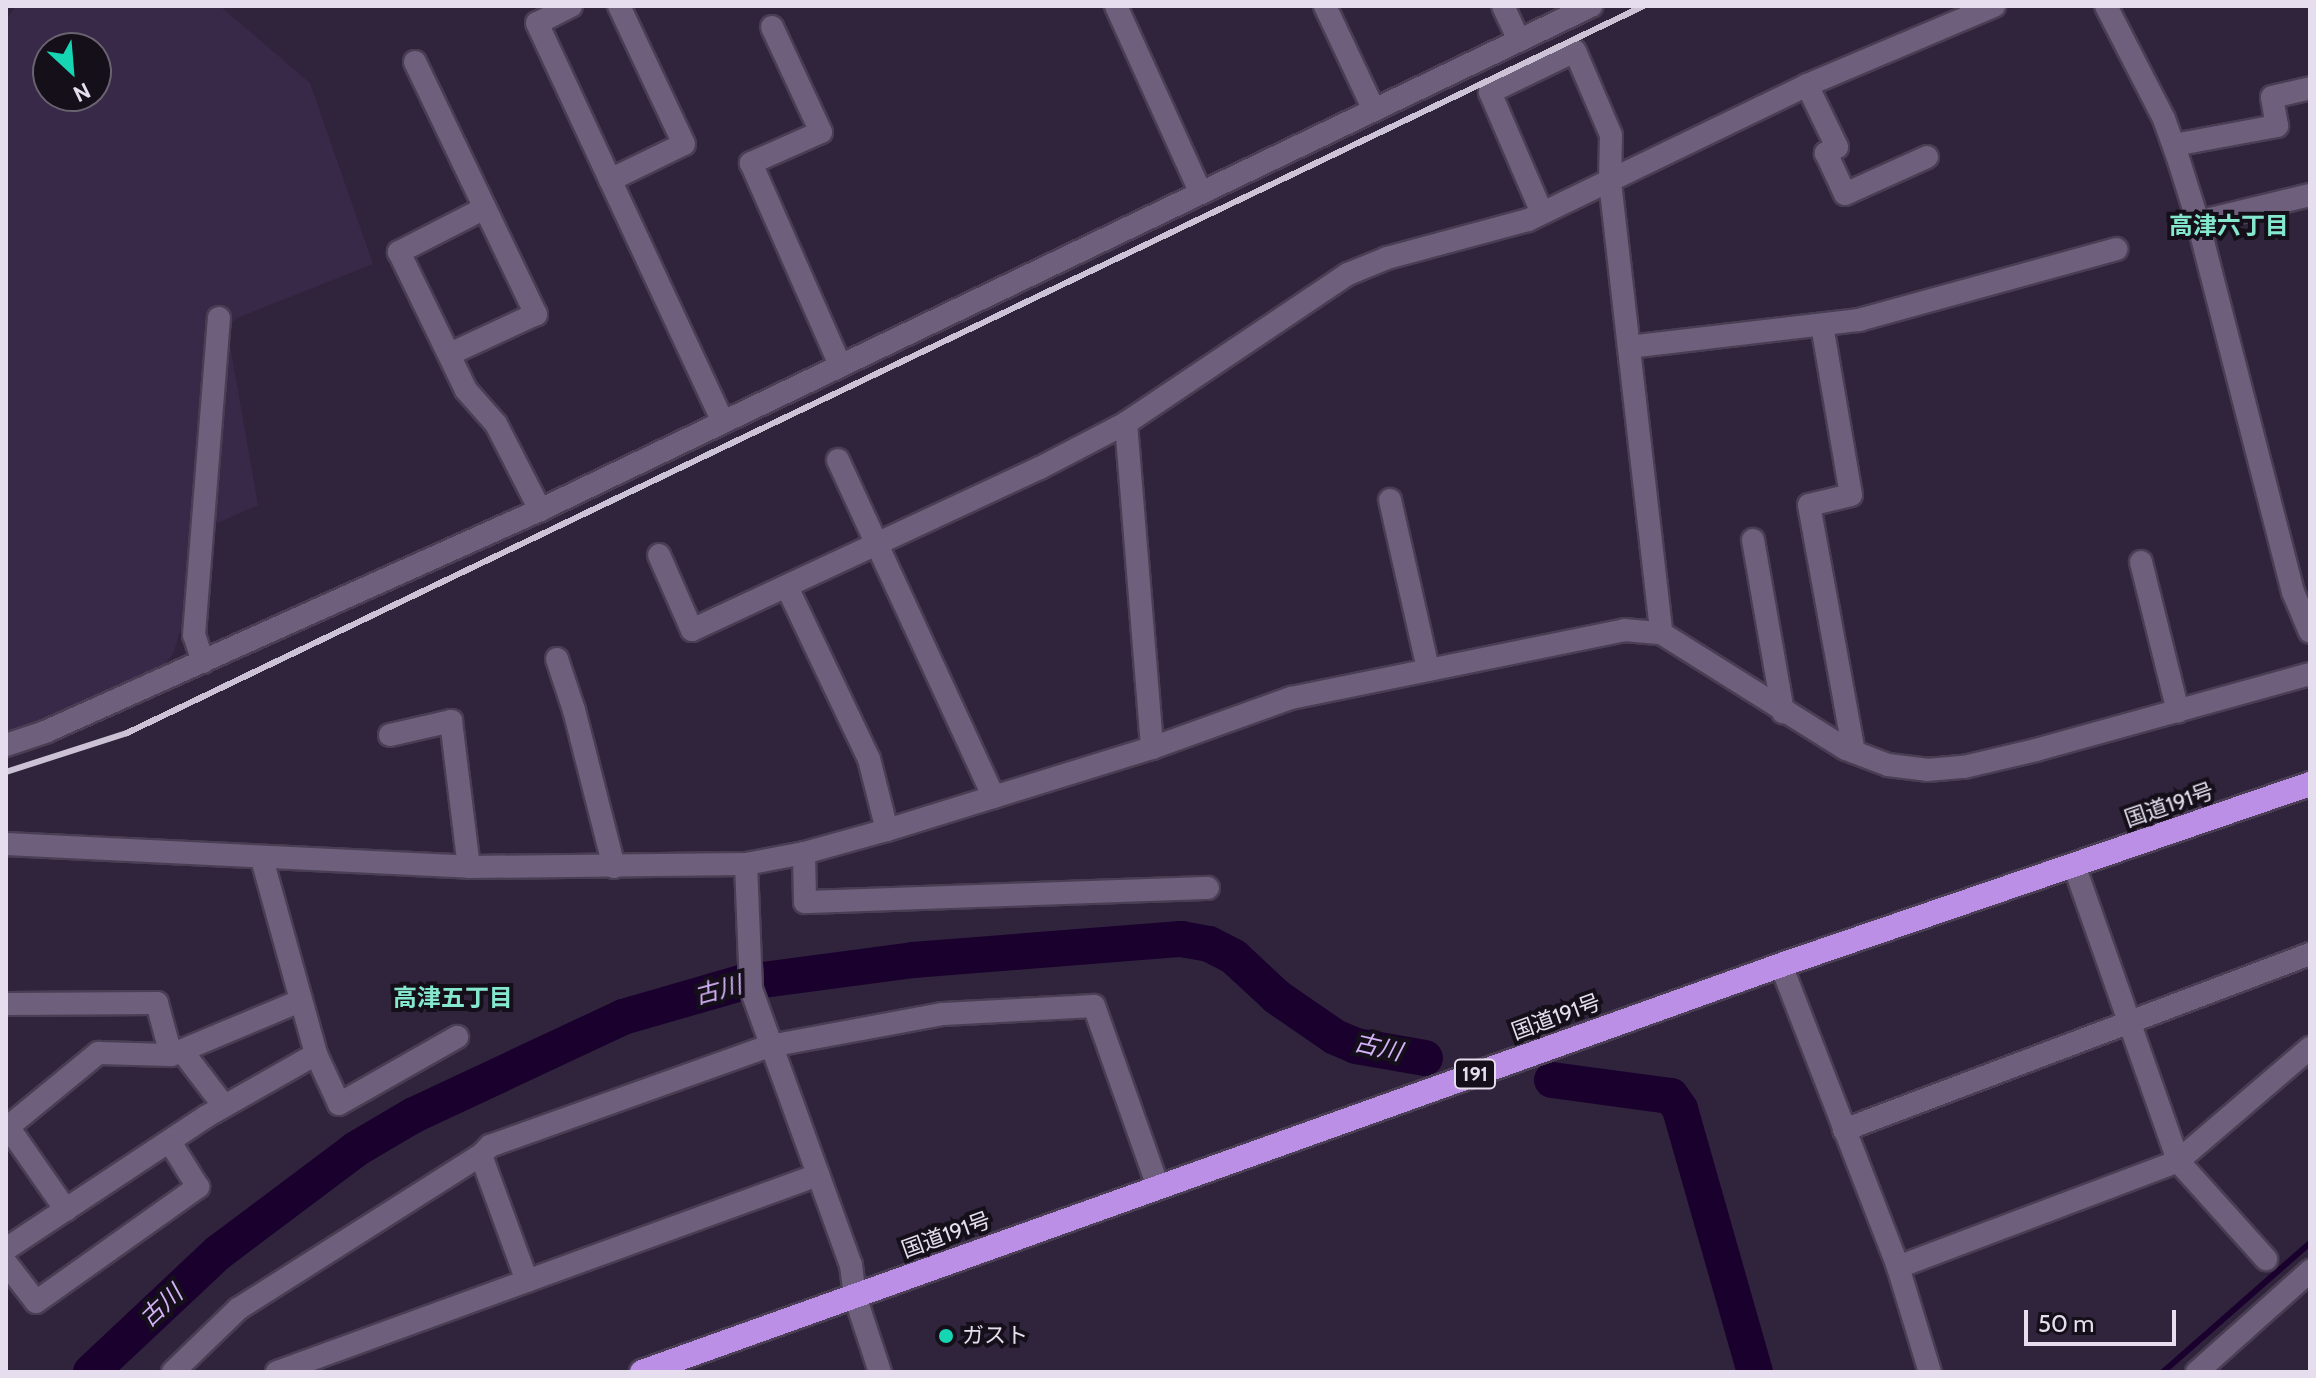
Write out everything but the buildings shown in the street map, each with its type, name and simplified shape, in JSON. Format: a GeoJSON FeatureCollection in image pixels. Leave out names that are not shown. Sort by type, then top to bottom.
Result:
{"type":"FeatureCollection","features":[{"type":"Feature","properties":{"kind":"highway","name":"国道191号"},"geometry":{"type":"LineString","coordinates":[[642,1372],[1781,965],[2310,784]]}},
{"type":"Feature","properties":{"kind":"street"},"geometry":{"type":"LineString","coordinates":[[571,6],[537,23],[723,422]]}},
{"type":"Feature","properties":{"kind":"street"},"geometry":{"type":"LineString","coordinates":[[610,180],[684,144],[619,6]]}},
{"type":"Feature","properties":{"kind":"street"},"geometry":{"type":"LineString","coordinates":[[1116,6],[1200,191]]}},
{"type":"Feature","properties":{"kind":"street"},"geometry":{"type":"LineString","coordinates":[[1325,6],[1374,110]]}},
{"type":"Feature","properties":{"kind":"street"},"geometry":{"type":"LineString","coordinates":[[1503,6],[1519,40]]}},
{"type":"Feature","properties":{"kind":"street"},"geometry":{"type":"LineString","coordinates":[[6,745],[45,732],[540,510],[1591,6]]}},
{"type":"Feature","properties":{"kind":"street"},"geometry":{"type":"LineString","coordinates":[[659,555],[692,630],[787,587],[877,541],[1040,468],[1126,423],[1348,274],[1387,258],[1542,213],[1807,85],[1994,6]]}},
{"type":"Feature","properties":{"kind":"street"},"geometry":{"type":"LineString","coordinates":[[2106,6],[2134,57],[2174,145],[2302,589],[2310,632]]}},
{"type":"Feature","properties":{"kind":"street"},"geometry":{"type":"LineString","coordinates":[[772,27],[821,132],[751,163],[840,365]]}},
{"type":"Feature","properties":{"kind":"street"},"geometry":{"type":"LineString","coordinates":[[1542,213],[1490,92],[1575,51],[1611,135],[1610,182],[1661,633]]}},
{"type":"Feature","properties":{"kind":"street"},"geometry":{"type":"LineString","coordinates":[[415,62],[536,314],[450,354]]}},
{"type":"Feature","properties":{"kind":"street"},"geometry":{"type":"LineString","coordinates":[[1807,85],[1837,147],[1826,153],[1845,194],[1927,157]]}},
{"type":"Feature","properties":{"kind":"street"},"geometry":{"type":"LineString","coordinates":[[2174,145],[2277,126],[2272,97],[2310,88]]}},
{"type":"Feature","properties":{"kind":"street"},"geometry":{"type":"LineString","coordinates":[[2198,222],[2310,195]]}},
{"type":"Feature","properties":{"kind":"street"},"geometry":{"type":"LineString","coordinates":[[485,208],[399,252],[466,390],[496,424],[540,510]]}},
{"type":"Feature","properties":{"kind":"street"},"geometry":{"type":"LineString","coordinates":[[1629,347],[1859,320],[2116,249]]}},
{"type":"Feature","properties":{"kind":"street"},"geometry":{"type":"LineString","coordinates":[[203,662],[194,635],[219,318]]}},
{"type":"Feature","properties":{"kind":"street"},"geometry":{"type":"LineString","coordinates":[[1822,325],[1851,495],[1809,505],[1854,752]]}},
{"type":"Feature","properties":{"kind":"street"},"geometry":{"type":"LineString","coordinates":[[1126,423],[1152,748]]}},
{"type":"Feature","properties":{"kind":"street"},"geometry":{"type":"LineString","coordinates":[[838,460],[994,797]]}},
{"type":"Feature","properties":{"kind":"street"},"geometry":{"type":"LineString","coordinates":[[1390,500],[1428,668]]}},
{"type":"Feature","properties":{"kind":"street"},"geometry":{"type":"LineString","coordinates":[[1753,540],[1783,712]]}},
{"type":"Feature","properties":{"kind":"street"},"geometry":{"type":"LineString","coordinates":[[2141,562],[2178,711]]}},
{"type":"Feature","properties":{"kind":"street"},"geometry":{"type":"LineString","coordinates":[[787,587],[869,759],[887,830]]}},
{"type":"Feature","properties":{"kind":"street"},"geometry":{"type":"LineString","coordinates":[[6,844],[469,867],[746,864],[804,853],[887,830],[1152,748],[1291,698],[1624,630],[1661,633],[1783,712],[1854,752],[1888,765],[1927,770],[1964,767],[2310,674]]}},
{"type":"Feature","properties":{"kind":"street"},"geometry":{"type":"LineString","coordinates":[[557,659],[574,710],[614,867]]}},
{"type":"Feature","properties":{"kind":"street"},"geometry":{"type":"LineString","coordinates":[[390,735],[451,721],[469,867]]}},
{"type":"Feature","properties":{"kind":"street"},"geometry":{"type":"LineString","coordinates":[[804,853],[805,902],[1208,888]]}},
{"type":"Feature","properties":{"kind":"street"},"geometry":{"type":"LineString","coordinates":[[262,859],[316,1054],[339,1104],[457,1037]]}},
{"type":"Feature","properties":{"kind":"street"},"geometry":{"type":"LineString","coordinates":[[746,864],[748,969],[770,1046],[851,1265],[855,1296],[880,1372]]}},
{"type":"Feature","properties":{"kind":"street"},"geometry":{"type":"LineString","coordinates":[[2074,865],[2178,1161],[2266,1259]]}},
{"type":"Feature","properties":{"kind":"street"},"geometry":{"type":"LineString","coordinates":[[1844,1130],[2310,954]]}},
{"type":"Feature","properties":{"kind":"street"},"geometry":{"type":"LineString","coordinates":[[1781,965],[1898,1267],[1930,1372]]}},
{"type":"Feature","properties":{"kind":"street"},"geometry":{"type":"LineString","coordinates":[[66,1210],[8,1127],[98,1053],[177,1053],[300,1001]]}},
{"type":"Feature","properties":{"kind":"street"},"geometry":{"type":"LineString","coordinates":[[6,1004],[157,1003],[177,1053],[224,1106]]}},
{"type":"Feature","properties":{"kind":"street"},"geometry":{"type":"LineString","coordinates":[[173,1372],[238,1309],[481,1155],[490,1146],[770,1046],[943,1014],[1094,1006],[1158,1187]]}},
{"type":"Feature","properties":{"kind":"street"},"geometry":{"type":"LineString","coordinates":[[1898,1267],[2178,1161],[2310,1048]]}},
{"type":"Feature","properties":{"kind":"street"},"geometry":{"type":"LineString","coordinates":[[6,1249],[224,1106],[316,1054]]}},
{"type":"Feature","properties":{"kind":"street"},"geometry":{"type":"LineString","coordinates":[[6,1263],[36,1302],[198,1187],[170,1142]]}},
{"type":"Feature","properties":{"kind":"street"},"geometry":{"type":"LineString","coordinates":[[481,1155],[527,1281]]}},
{"type":"Feature","properties":{"kind":"street"},"geometry":{"type":"LineString","coordinates":[[277,1372],[818,1175]]}},
{"type":"Feature","properties":{"kind":"street"},"geometry":{"type":"LineString","coordinates":[[2197,1372],[2310,1271]]}},
{"type":"Feature","properties":{"kind":"shaded area"},"geometry":{"type":"Polygon","coordinates":[[[16,6],[220,6],[310,83],[373,264],[237,318],[227,328],[258,505],[213,525],[173,654],[162,668],[68,713],[6,737],[6,19],[16,6]]]}},
{"type":"Feature","properties":{"kind":"waterway","name":"古川"},"geometry":{"type":"LineString","coordinates":[[91,1372],[219,1252],[356,1149],[414,1115],[623,1017],[741,983],[913,960],[1181,939],[1209,944],[1234,957],[1277,997],[1335,1037],[1356,1046],[1425,1058]]}},
{"type":"Feature","properties":{"kind":"waterway","name":"古川"},"geometry":{"type":"LineString","coordinates":[[1552,1080],[1671,1096],[1680,1109],[1755,1372]]}},
{"type":"Feature","properties":{"kind":"waterway"},"geometry":{"type":"LineString","coordinates":[[2163,1372],[2310,1243]]}},
{"type":"Feature","properties":{"kind":"railway"},"geometry":{"type":"LineString","coordinates":[[6,772],[127,733],[1644,6]]}},
{"type":"Feature","properties":{"kind":"place","name":"ガスト"},"geometry":{"type":"Point","coordinates":[946,1336]}},
{"type":"Feature","properties":{"kind":"district","name":"高津六丁目"},"geometry":{"type":"Point","coordinates":[2229,226]}},
{"type":"Feature","properties":{"kind":"district","name":"高津五丁目"},"geometry":{"type":"Point","coordinates":[453,998]}}]}
